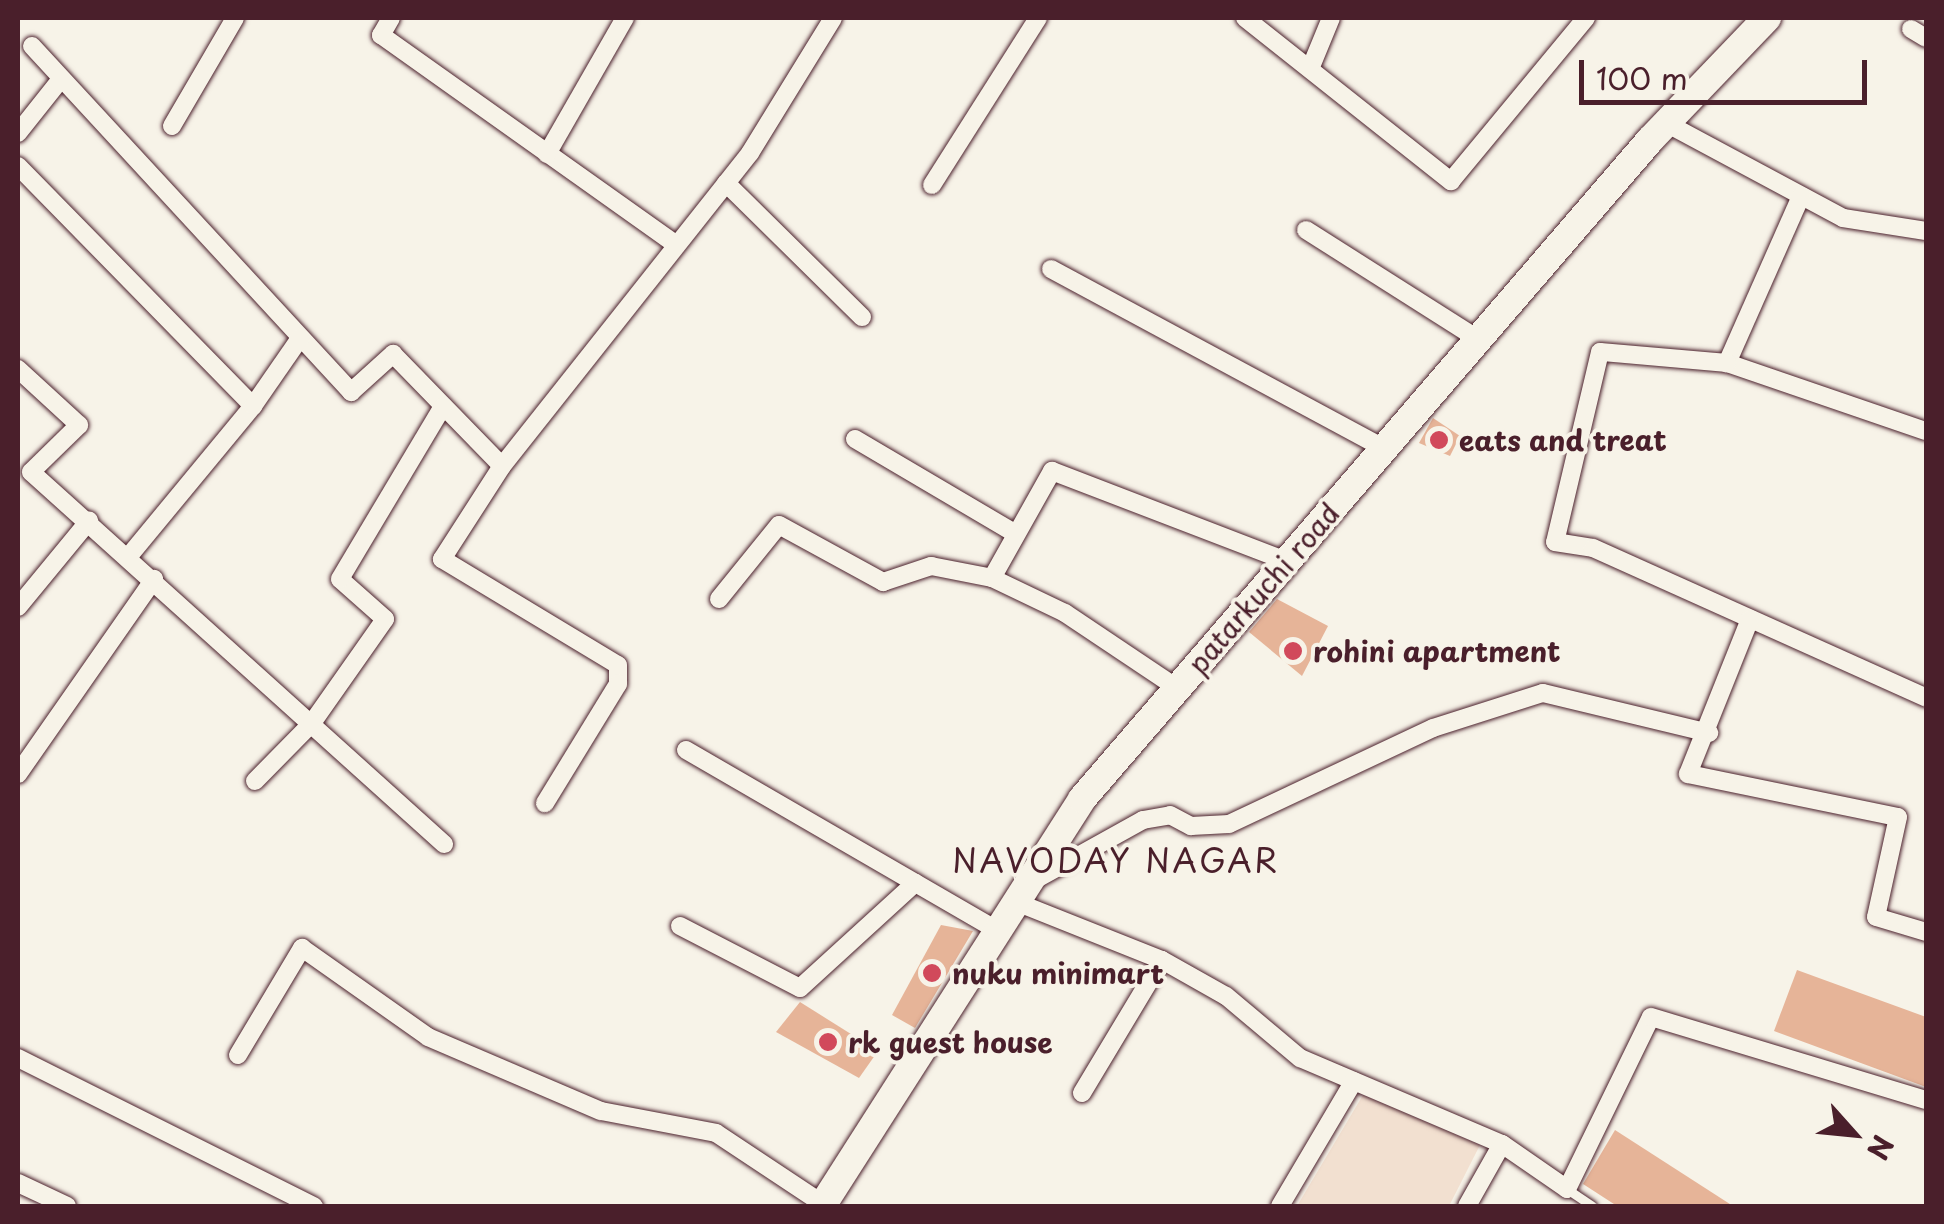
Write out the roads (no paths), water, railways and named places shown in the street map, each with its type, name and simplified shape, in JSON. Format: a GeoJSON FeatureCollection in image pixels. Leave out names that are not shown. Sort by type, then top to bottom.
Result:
{"type":"FeatureCollection","features":[{"type":"Feature","properties":{"kind":"street"},"geometry":{"type":"LineString","coordinates":[[172,126],[236,18]]}},
{"type":"Feature","properties":{"kind":"street"},"geometry":{"type":"LineString","coordinates":[[391,18],[381,36],[676,246]]}},
{"type":"Feature","properties":{"kind":"street"},"geometry":{"type":"LineString","coordinates":[[547,154],[625,18]]}},
{"type":"Feature","properties":{"kind":"street"},"geometry":{"type":"LineString","coordinates":[[545,803],[618,684],[618,664],[442,559],[502,466],[726,183],[833,18]]}},
{"type":"Feature","properties":{"kind":"street"},"geometry":{"type":"LineString","coordinates":[[932,185],[1038,18]]}},
{"type":"Feature","properties":{"kind":"street"},"geometry":{"type":"LineString","coordinates":[[1245,18],[1450,180],[1586,18]]}},
{"type":"Feature","properties":{"kind":"street"},"geometry":{"type":"LineString","coordinates":[[1310,69],[1331,18]]}},
{"type":"Feature","properties":{"kind":"street","name":"patarkuchi road"},"geometry":{"type":"LineString","coordinates":[[822,1205],[1082,798],[1666,123],[1767,18]]}},
{"type":"Feature","properties":{"kind":"street"},"geometry":{"type":"LineString","coordinates":[[32,46],[351,392],[393,354],[502,466]]}},
{"type":"Feature","properties":{"kind":"street"},"geometry":{"type":"LineString","coordinates":[[18,134],[61,79]]}},
{"type":"Feature","properties":{"kind":"street"},"geometry":{"type":"LineString","coordinates":[[1666,123],[1801,196],[1871,226],[1926,231]]}},
{"type":"Feature","properties":{"kind":"street"},"geometry":{"type":"LineString","coordinates":[[18,166],[253,406]]}},
{"type":"Feature","properties":{"kind":"street"},"geometry":{"type":"LineString","coordinates":[[726,183],[862,316]]}},
{"type":"Feature","properties":{"kind":"street"},"geometry":{"type":"LineString","coordinates":[[1728,363],[1801,196]]}},
{"type":"Feature","properties":{"kind":"street"},"geometry":{"type":"LineString","coordinates":[[1306,230],[1478,338]]}},
{"type":"Feature","properties":{"kind":"street"},"geometry":{"type":"LineString","coordinates":[[1051,269],[1384,448]]}},
{"type":"Feature","properties":{"kind":"street"},"geometry":{"type":"LineString","coordinates":[[129,556],[253,406],[300,338]]}},
{"type":"Feature","properties":{"kind":"street"},"geometry":{"type":"LineString","coordinates":[[1926,432],[1728,363],[1600,352],[1555,542],[1593,548],[1926,698]]}},
{"type":"Feature","properties":{"kind":"street"},"geometry":{"type":"LineString","coordinates":[[18,369],[79,425],[31,472],[129,556],[444,844]]}},
{"type":"Feature","properties":{"kind":"street"},"geometry":{"type":"LineString","coordinates":[[255,781],[312,723],[385,619],[340,579],[443,406]]}},
{"type":"Feature","properties":{"kind":"street"},"geometry":{"type":"LineString","coordinates":[[855,439],[1016,534]]}},
{"type":"Feature","properties":{"kind":"street"},"geometry":{"type":"LineString","coordinates":[[992,578],[1052,471],[1287,561]]}},
{"type":"Feature","properties":{"kind":"street"},"geometry":{"type":"LineString","coordinates":[[18,606],[89,521]]}},
{"type":"Feature","properties":{"kind":"street"},"geometry":{"type":"LineString","coordinates":[[718,599],[779,526],[884,582],[931,566],[992,578],[1065,613],[1177,688]]}},
{"type":"Feature","properties":{"kind":"street"},"geometry":{"type":"LineString","coordinates":[[18,774],[154,579]]}},
{"type":"Feature","properties":{"kind":"street"},"geometry":{"type":"LineString","coordinates":[[1750,618],[1708,733],[1688,774],[1898,817],[1876,917],[1926,932]]}},
{"type":"Feature","properties":{"kind":"street"},"geometry":{"type":"LineString","coordinates":[[1022,893],[1143,820],[1170,815],[1191,826],[1230,824],[1433,728],[1543,693],[1708,733]]}},
{"type":"Feature","properties":{"kind":"street"},"geometry":{"type":"LineString","coordinates":[[686,750],[998,931]]}},
{"type":"Feature","properties":{"kind":"street"},"geometry":{"type":"LineString","coordinates":[[680,926],[800,988],[915,883]]}},
{"type":"Feature","properties":{"kind":"street"},"geometry":{"type":"LineString","coordinates":[[1022,893],[1162,960],[1226,996],[1300,1058],[1502,1144],[1563,1198],[1651,1016],[1926,1100]]}},
{"type":"Feature","properties":{"kind":"street"},"geometry":{"type":"LineString","coordinates":[[238,1055],[302,948],[428,1036],[601,1111],[716,1133],[822,1205]]}},
{"type":"Feature","properties":{"kind":"street"},"geometry":{"type":"LineString","coordinates":[[1082,1092],[1162,960]]}},
{"type":"Feature","properties":{"kind":"street"},"geometry":{"type":"LineString","coordinates":[[18,1058],[310,1206]]}},
{"type":"Feature","properties":{"kind":"street"},"geometry":{"type":"LineString","coordinates":[[1280,1206],[1354,1081]]}},
{"type":"Feature","properties":{"kind":"street"},"geometry":{"type":"LineString","coordinates":[[1467,1206],[1502,1144]]}},
{"type":"Feature","properties":{"kind":"street"},"geometry":{"type":"LineString","coordinates":[[18,1183],[67,1206]]}},
{"type":"Feature","properties":{"kind":"lane"},"geometry":{"type":"LineString","coordinates":[[1563,1198],[1592,1206]]}},
{"type":"Feature","properties":{"kind":"place","name":"eats and treat"},"geometry":{"type":"Point","coordinates":[1439,440]}},
{"type":"Feature","properties":{"kind":"place","name":"rohini apartment"},"geometry":{"type":"Point","coordinates":[1293,651]}},
{"type":"Feature","properties":{"kind":"place","name":"nuku minimart"},"geometry":{"type":"Point","coordinates":[932,973]}},
{"type":"Feature","properties":{"kind":"place","name":"rk guest house"},"geometry":{"type":"Point","coordinates":[828,1042]}},
{"type":"Feature","properties":{"kind":"district","name":"NAVODAY NAGAR"},"geometry":{"type":"Point","coordinates":[1116,860]}}]}
